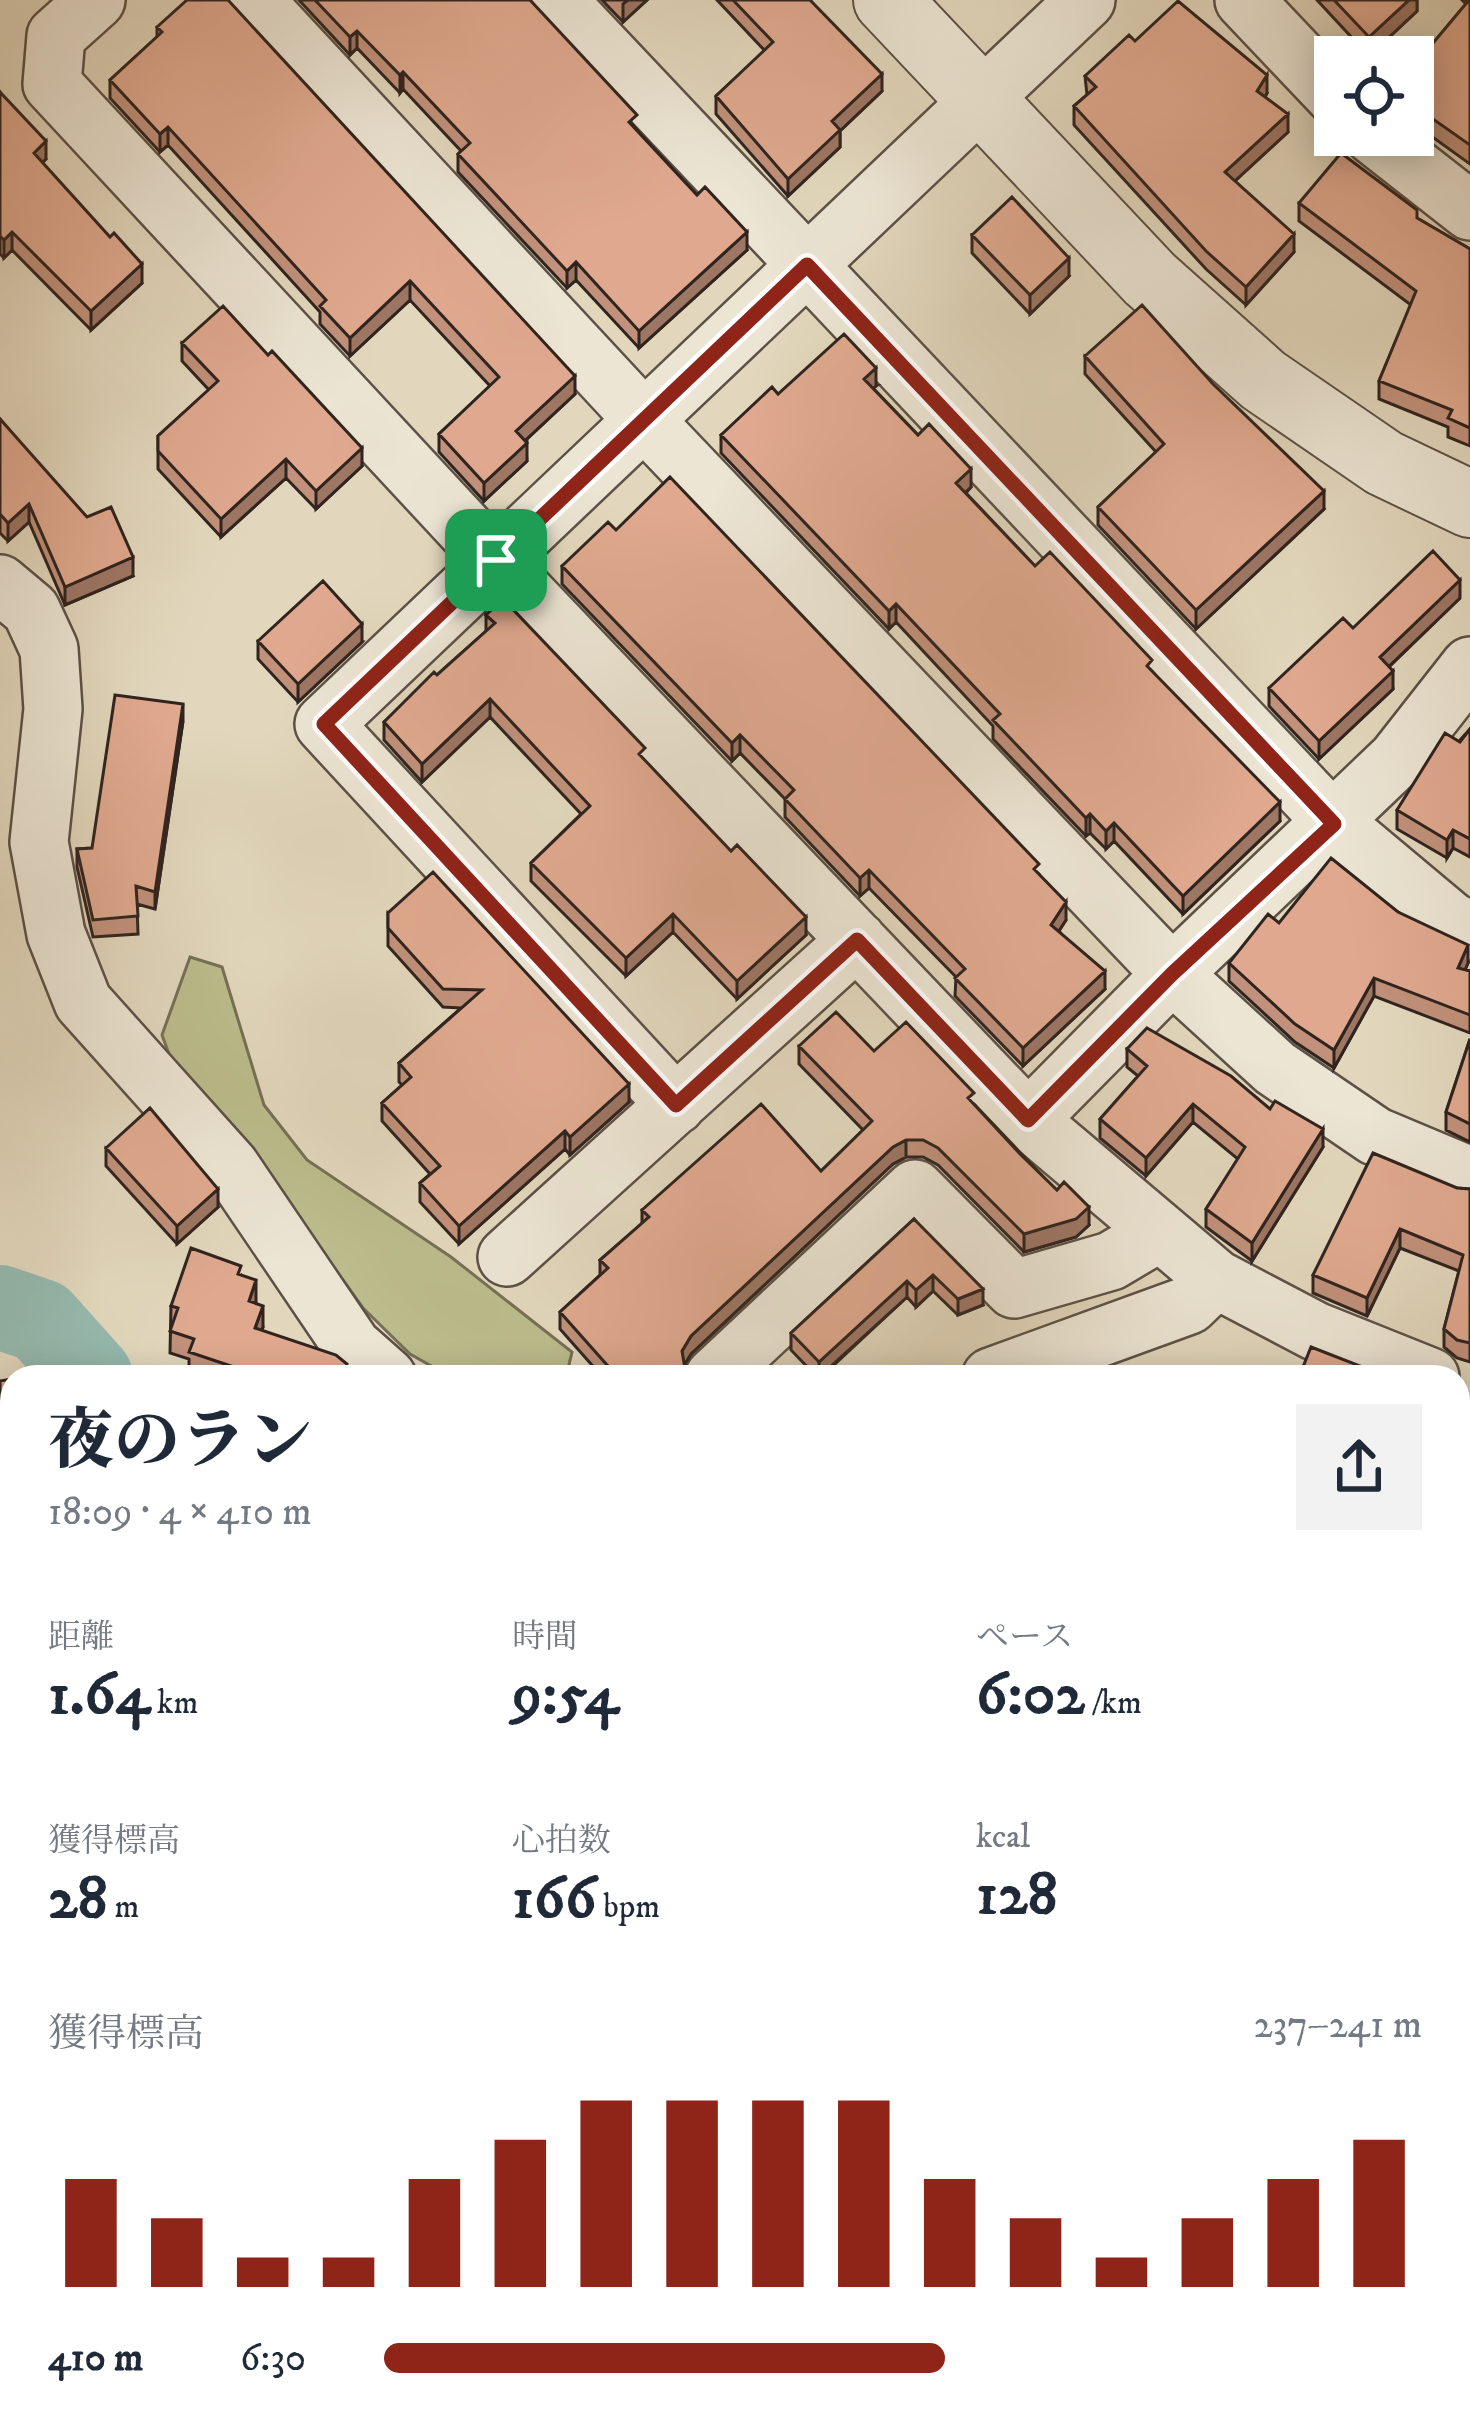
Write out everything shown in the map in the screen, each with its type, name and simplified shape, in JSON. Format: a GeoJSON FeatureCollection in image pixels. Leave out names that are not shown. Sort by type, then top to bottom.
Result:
{"type":"FeatureCollection","features":[{"type":"Feature","properties":{"kind":"street"},"geometry":{"type":"LineString","coordinates":[[96,0],[56,36],[52,84],[1028,1120],[1216,1279],[1316,1331],[1400,1365]]}},
{"type":"Feature","properties":{"kind":"street"},"geometry":{"type":"LineString","coordinates":[[254,0],[1172,974],[1275,1068],[1375,1136],[1470,1176]]}},
{"type":"Feature","properties":{"kind":"street"},"geometry":{"type":"LineString","coordinates":[[557,0],[1334,824],[1451,921],[1470,931]]}},
{"type":"Feature","properties":{"kind":"street"},"geometry":{"type":"LineString","coordinates":[[886,0],[1150,279],[1263,380],[1384,463],[1470,503]]}},
{"type":"Feature","properties":{"kind":"street"},"geometry":{"type":"LineString","coordinates":[[676,1105],[324,724],[1086,0]]}},
{"type":"Feature","properties":{"kind":"street"},"geometry":{"type":"LineString","coordinates":[[1244,0],[1314,73]]}},
{"type":"Feature","properties":{"kind":"street"},"geometry":{"type":"LineString","coordinates":[[1400,156],[1470,211]]}},
{"type":"Feature","properties":{"kind":"street"},"geometry":{"type":"LineString","coordinates":[[0,584],[32,610],[49,649],[52,709],[39,842],[56,934],[83,1002],[230,1166],[352,1346],[373,1365]]}},
{"type":"Feature","properties":{"kind":"street"},"geometry":{"type":"LineString","coordinates":[[1028,1120],[1172,974],[1334,824],[1397,759],[1470,666]]}},
{"type":"Feature","properties":{"kind":"street"},"geometry":{"type":"LineString","coordinates":[[507,1257],[857,940]]}},
{"type":"Feature","properties":{"kind":"street"},"geometry":{"type":"LineString","coordinates":[[727,1365],[915,1189],[1014,1289],[1111,1262],[1160,1232]]}},
{"type":"Feature","properties":{"kind":"street"},"geometry":{"type":"LineString","coordinates":[[1024,1365],[1189,1305],[1216,1279]]}},
{"type":"Feature","properties":{"kind":"green space"},"geometry":{"type":"Polygon","coordinates":[[[190,957],[222,967],[264,1105],[307,1160],[451,1257],[572,1352],[569,1365],[430,1365],[410,1354],[363,1308],[281,1194],[182,1089],[162,1035],[190,957]]]}},
{"type":"Feature","properties":{"kind":"building"},"geometry":{"type":"Polygon","coordinates":[[[187,0],[228,0],[575,376],[516,431],[527,443],[484,483],[439,434],[499,377],[410,281],[350,338],[320,306],[326,300],[168,127],[160,134],[110,80],[162,32],[157,27],[187,0]]]}},
{"type":"Feature","properties":{"kind":"building"},"geometry":{"type":"Polygon","coordinates":[[[315,0],[530,0],[637,115],[629,122],[697,195],[705,187],[747,232],[639,331],[576,262],[567,271],[458,154],[470,143],[403,72],[400,75],[357,31],[350,37],[315,0]]]}},
{"type":"Feature","properties":{"kind":"building"},"geometry":{"type":"Polygon","coordinates":[[[733,0],[810,0],[882,74],[832,121],[840,130],[788,179],[716,96],[773,42],[733,0]]]}},
{"type":"Feature","properties":{"kind":"building"},"geometry":{"type":"Polygon","coordinates":[[[1334,0],[1409,0],[1370,36],[1334,0]]]}},
{"type":"Feature","properties":{"kind":"building"},"geometry":{"type":"Polygon","coordinates":[[[1470,0],[1470,145],[1434,120],[1434,42],[1470,0]]]}},
{"type":"Feature","properties":{"kind":"building"},"geometry":{"type":"Polygon","coordinates":[[[1178,1],[1267,75],[1257,91],[1288,114],[1225,172],[1294,234],[1246,287],[1206,251],[1074,106],[1096,87],[1085,76],[1129,35],[1135,41],[1178,1]]]}},
{"type":"Feature","properties":{"kind":"building"},"geometry":{"type":"Polygon","coordinates":[[[0,92],[46,141],[34,153],[110,237],[114,233],[142,264],[91,311],[12,232],[4,240],[0,236],[0,92]]]}},
{"type":"Feature","properties":{"kind":"building"},"geometry":{"type":"Polygon","coordinates":[[[1338,156],[1345,156],[1417,210],[1417,218],[1470,249],[1470,428],[1448,418],[1452,410],[1379,381],[1416,291],[1299,203],[1338,156]]]}},
{"type":"Feature","properties":{"kind":"building"},"geometry":{"type":"Polygon","coordinates":[[[1012,197],[1069,258],[1030,295],[972,235],[1012,197]]]}},
{"type":"Feature","properties":{"kind":"building"},"geometry":{"type":"Polygon","coordinates":[[[1142,305],[1213,384],[1324,491],[1196,610],[1098,507],[1164,444],[1085,356],[1142,305]]]}},
{"type":"Feature","properties":{"kind":"building"},"geometry":{"type":"Polygon","coordinates":[[[223,306],[362,448],[316,491],[286,459],[221,519],[158,451],[158,436],[218,381],[182,343],[223,306]]]}},
{"type":"Feature","properties":{"kind":"building"},"geometry":{"type":"Polygon","coordinates":[[[844,334],[876,368],[864,379],[918,435],[929,424],[971,469],[956,483],[1035,566],[1050,552],[1152,660],[1147,666],[1280,802],[1183,896],[1114,823],[1106,831],[1090,814],[1086,818],[993,720],[1000,714],[896,604],[889,611],[721,435],[772,387],[778,394],[844,334]]]}},
{"type":"Feature","properties":{"kind":"building"},"geometry":{"type":"Polygon","coordinates":[[[0,419],[87,517],[111,507],[133,557],[65,587],[29,504],[8,523],[0,514],[0,419]]]}},
{"type":"Feature","properties":{"kind":"building"},"geometry":{"type":"Polygon","coordinates":[[[670,477],[1039,864],[1034,869],[1066,902],[1051,925],[1105,971],[1023,1048],[955,978],[965,969],[869,870],[860,878],[785,799],[794,790],[740,735],[732,743],[562,566],[608,522],[616,530],[670,477]]]}},
{"type":"Feature","properties":{"kind":"building"},"geometry":{"type":"Polygon","coordinates":[[[1433,551],[1460,580],[1380,657],[1393,671],[1319,741],[1269,688],[1343,618],[1353,628],[1433,551]]]}},
{"type":"Feature","properties":{"kind":"building"},"geometry":{"type":"Polygon","coordinates":[[[323,581],[362,624],[298,684],[258,641],[323,581]]]}},
{"type":"Feature","properties":{"kind":"building"},"geometry":{"type":"Polygon","coordinates":[[[503,599],[645,748],[639,754],[731,851],[737,845],[806,917],[737,981],[673,914],[626,958],[531,863],[590,806],[490,699],[422,764],[384,722],[434,672],[437,675],[495,623],[486,615],[503,599]]]}},
{"type":"Feature","properties":{"kind":"building"},"geometry":{"type":"Polygon","coordinates":[[[115,695],[183,704],[155,892],[136,886],[138,916],[93,920],[77,849],[92,848],[115,695]]]}},
{"type":"Feature","properties":{"kind":"building"},"geometry":{"type":"Polygon","coordinates":[[[1470,729],[1470,839],[1453,830],[1447,840],[1397,810],[1445,733],[1460,742],[1470,729]]]}},
{"type":"Feature","properties":{"kind":"building"},"geometry":{"type":"Polygon","coordinates":[[[1331,858],[1398,912],[1468,945],[1458,968],[1470,971],[1470,1015],[1374,978],[1334,1050],[1295,1024],[1229,963],[1268,914],[1279,923],[1331,858]]]}},
{"type":"Feature","properties":{"kind":"building"},"geometry":{"type":"Polygon","coordinates":[[[433,872],[629,1084],[570,1137],[565,1131],[459,1226],[420,1183],[440,1166],[382,1103],[411,1077],[399,1063],[482,990],[443,989],[388,928],[388,913],[433,872]]]}},
{"type":"Feature","properties":{"kind":"building"},"geometry":{"type":"Polygon","coordinates":[[[836,1012],[874,1051],[906,1022],[974,1093],[968,1098],[1020,1154],[1057,1190],[1064,1182],[1089,1207],[1076,1219],[1024,1234],[938,1148],[923,1140],[906,1140],[691,1336],[682,1351],[684,1365],[607,1365],[560,1312],[608,1268],[600,1260],[649,1217],[642,1210],[761,1104],[821,1171],[872,1121],[799,1046],[836,1012]]]}},
{"type":"Feature","properties":{"kind":"building"},"geometry":{"type":"Polygon","coordinates":[[[1147,1028],[1231,1076],[1270,1109],[1275,1101],[1323,1129],[1252,1243],[1206,1209],[1245,1147],[1193,1104],[1146,1158],[1100,1119],[1147,1066],[1127,1049],[1147,1028]]]}},
{"type":"Feature","properties":{"kind":"building"},"geometry":{"type":"Polygon","coordinates":[[[1470,1039],[1470,1124],[1446,1112],[1470,1039]]]}},
{"type":"Feature","properties":{"kind":"building"},"geometry":{"type":"Polygon","coordinates":[[[150,1108],[218,1189],[177,1226],[106,1148],[150,1108]]]}},
{"type":"Feature","properties":{"kind":"building"},"geometry":{"type":"Polygon","coordinates":[[[1373,1153],[1470,1189],[1470,1343],[1444,1329],[1463,1255],[1400,1229],[1367,1298],[1313,1275],[1373,1153]]]}},
{"type":"Feature","properties":{"kind":"building"},"geometry":{"type":"Polygon","coordinates":[[[914,1219],[983,1289],[958,1299],[933,1275],[916,1290],[907,1281],[819,1362],[791,1333],[914,1219]]]}},
{"type":"Feature","properties":{"kind":"building"},"geometry":{"type":"Polygon","coordinates":[[[191,1248],[241,1266],[238,1274],[256,1280],[249,1301],[263,1306],[255,1328],[336,1355],[347,1365],[228,1365],[189,1352],[194,1339],[170,1331],[178,1308],[171,1306],[191,1248]]]}},
{"type":"Feature","properties":{"kind":"building"},"geometry":{"type":"Polygon","coordinates":[[[1311,1347],[1357,1365],[1304,1365],[1311,1347]]]}},
{"type":"Feature","properties":{"kind":"waterway"},"geometry":{"type":"LineString","coordinates":[[0,1307],[41,1321],[80,1365]]}},
{"type":"Feature","properties":{"kind":"route"},"geometry":{"type":"LineString","coordinates":[[807,265],[1334,824],[1172,974],[1028,1120],[857,940],[676,1105],[324,724],[496,560],[807,265]]}}]}
